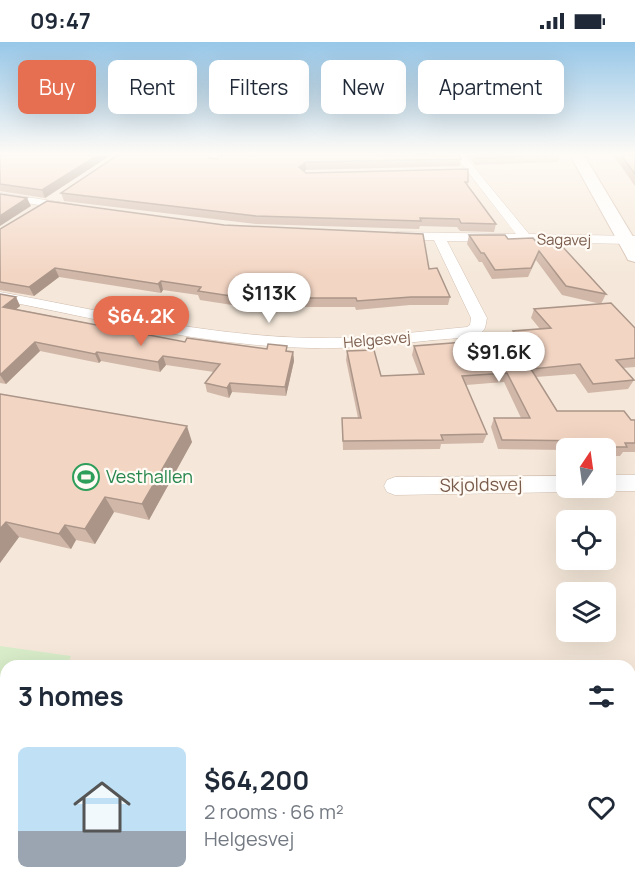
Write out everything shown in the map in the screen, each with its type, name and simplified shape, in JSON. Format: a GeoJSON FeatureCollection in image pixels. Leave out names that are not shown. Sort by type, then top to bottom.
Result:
{"type":"FeatureCollection","features":[{"type":"Feature","properties":{"kind":"street"},"geometry":{"type":"LineString","coordinates":[[29,216],[62,195]]}},
{"type":"Feature","properties":{"kind":"street"},"geometry":{"type":"LineString","coordinates":[[487,195],[526,239]]}},
{"type":"Feature","properties":{"kind":"street"},"geometry":{"type":"LineString","coordinates":[[602,195],[630,240],[635,256]]}},
{"type":"Feature","properties":{"kind":"street"},"geometry":{"type":"LineString","coordinates":[[0,196],[85,209]]}},
{"type":"Feature","properties":{"kind":"street","name":"Sagavej"},"geometry":{"type":"LineString","coordinates":[[383,236],[630,240]]}},
{"type":"Feature","properties":{"kind":"street","name":"Helgesvej"},"geometry":{"type":"LineString","coordinates":[[0,296],[194,332],[252,340],[352,343],[470,331],[477,328],[479,318],[439,238]]}},
{"type":"Feature","properties":{"kind":"street"},"geometry":{"type":"LineString","coordinates":[[616,483],[635,483]]}},
{"type":"Feature","properties":{"kind":"street","name":"Skjoldsvej"},"geometry":{"type":"LineString","coordinates":[[395,486],[556,484]]}},
{"type":"Feature","properties":{"kind":"shaded area"},"geometry":{"type":"Polygon","coordinates":[[[0,195],[635,195],[635,660],[0,660],[0,195]]]}},
{"type":"Feature","properties":{"kind":"green space"},"geometry":{"type":"Polygon","coordinates":[[[0,646],[71,656],[69,660],[0,660],[0,646]]]}},
{"type":"Feature","properties":{"kind":"building"},"geometry":{"type":"Polygon","coordinates":[[[0,195],[27,198],[0,216],[0,195]]]}},
{"type":"Feature","properties":{"kind":"building"},"geometry":{"type":"Polygon","coordinates":[[[76,195],[474,195],[496,224],[461,223],[459,219],[420,218],[421,221],[256,216],[76,195]]]}},
{"type":"Feature","properties":{"kind":"building"},"geometry":{"type":"Polygon","coordinates":[[[47,201],[224,225],[423,234],[429,269],[437,268],[450,297],[357,301],[356,298],[273,298],[272,300],[244,298],[198,291],[201,287],[161,281],[158,284],[55,268],[29,287],[0,282],[0,229],[47,201]]]}},
{"type":"Feature","properties":{"kind":"building"},"geometry":{"type":"Polygon","coordinates":[[[469,235],[505,235],[508,239],[533,238],[539,245],[561,245],[606,294],[566,286],[539,251],[531,268],[495,270],[469,235]]]}},
{"type":"Feature","properties":{"kind":"building"},"geometry":{"type":"Polygon","coordinates":[[[0,294],[16,297],[3,307],[185,342],[187,338],[267,349],[268,344],[287,346],[286,351],[293,352],[285,387],[230,383],[227,388],[205,383],[220,364],[163,356],[158,362],[97,352],[95,354],[35,342],[0,375],[0,294]]]}},
{"type":"Feature","properties":{"kind":"building"},"geometry":{"type":"Polygon","coordinates":[[[611,303],[635,328],[635,358],[616,360],[634,380],[593,384],[580,364],[531,369],[557,411],[624,411],[631,420],[635,420],[635,443],[625,443],[627,447],[616,447],[616,438],[502,440],[494,418],[530,418],[507,373],[462,376],[487,434],[441,435],[443,440],[343,441],[342,418],[361,418],[347,351],[374,350],[381,376],[424,374],[414,346],[518,338],[513,331],[551,328],[534,309],[611,303]]]}},
{"type":"Feature","properties":{"kind":"building","name":"Vesthallen"},"geometry":{"type":"Polygon","coordinates":[[[0,394],[187,426],[142,504],[105,497],[85,529],[65,525],[59,534],[6,522],[0,529],[0,394]]]}},
{"type":"Feature","properties":{"kind":"place","name":"Vesthallen"},"geometry":{"type":"Point","coordinates":[86,477]}}]}
